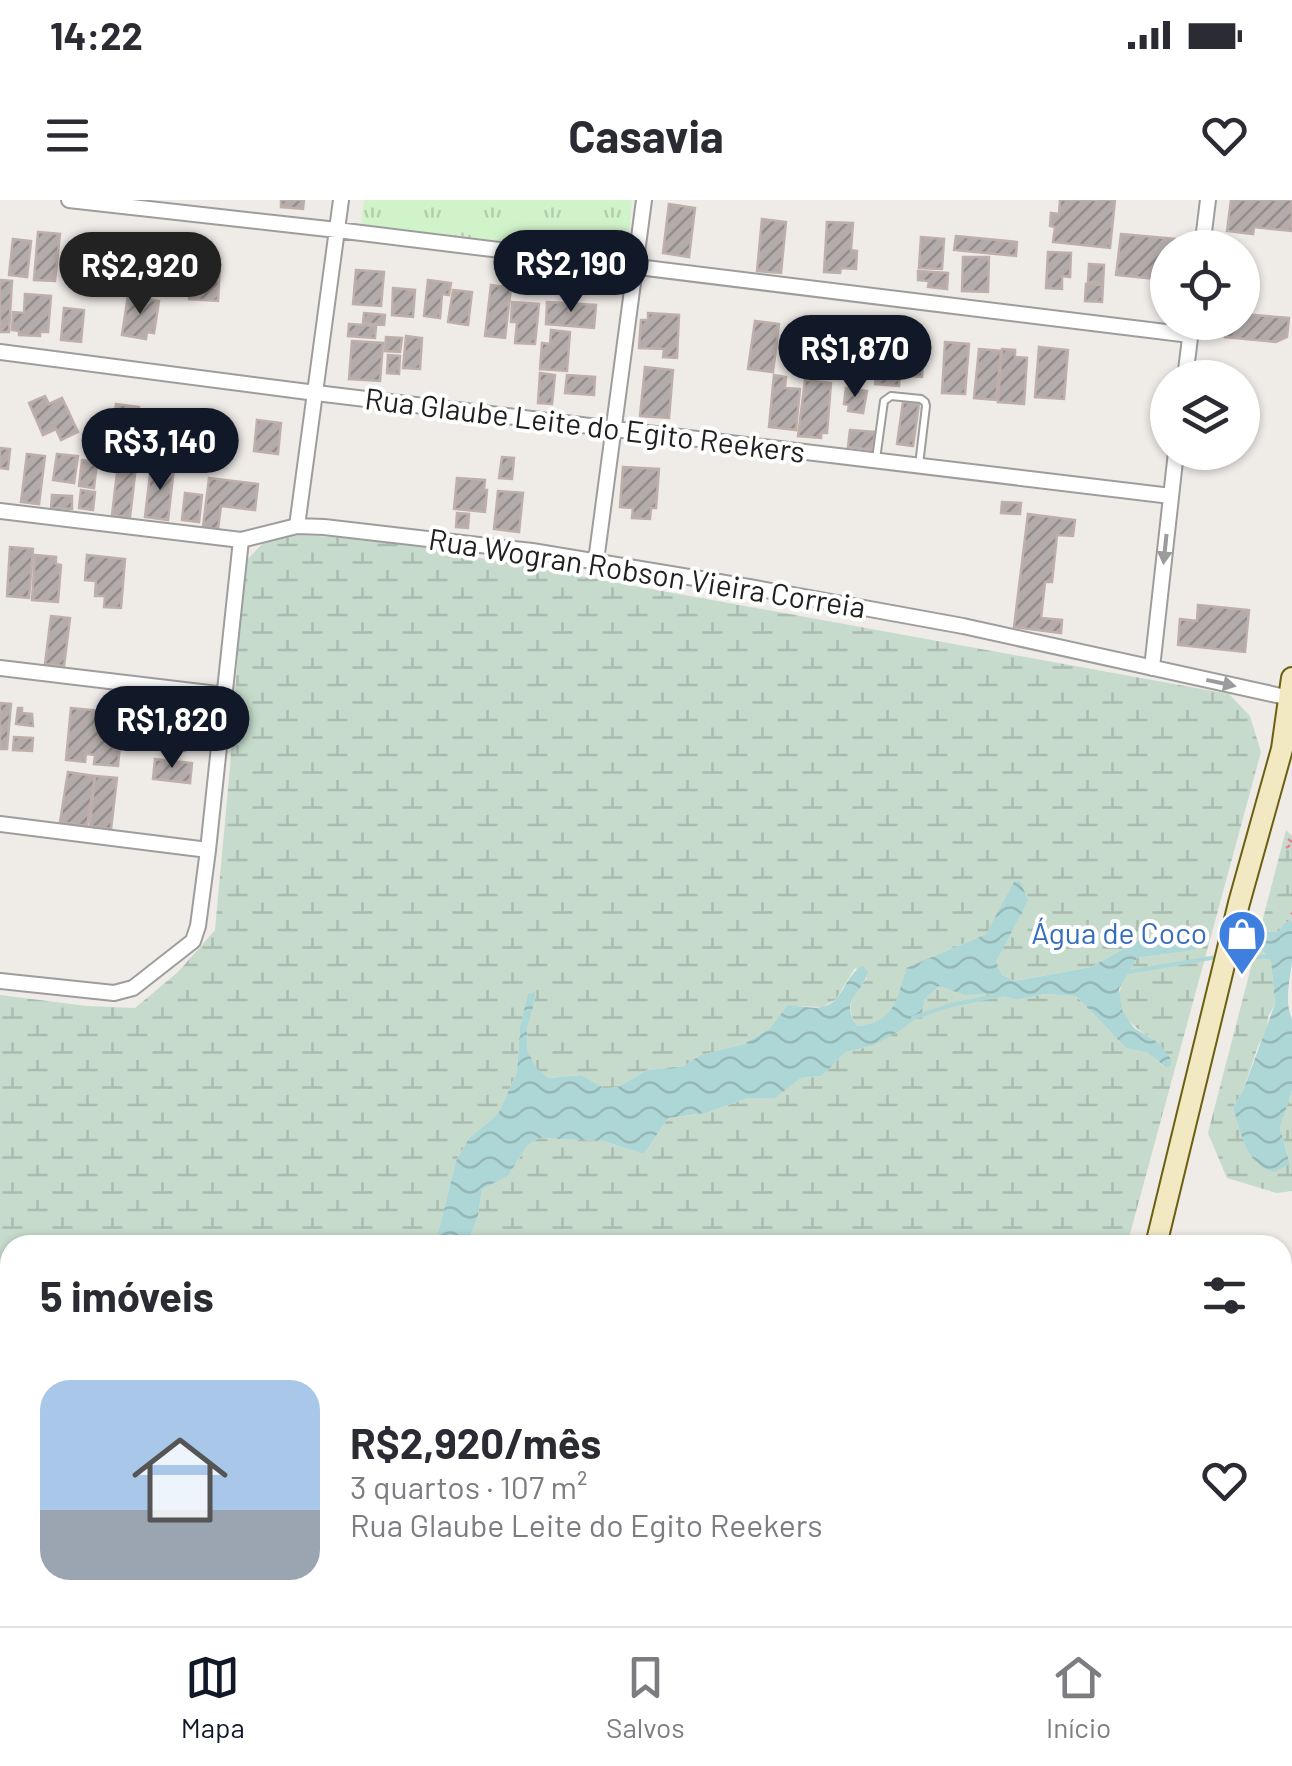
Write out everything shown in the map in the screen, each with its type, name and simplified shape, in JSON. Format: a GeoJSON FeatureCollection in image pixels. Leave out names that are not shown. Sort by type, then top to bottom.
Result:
{"type":"FeatureCollection","features":[{"type":"Feature","properties":{"kind":"main road"},"geometry":{"type":"LineString","coordinates":[[1158,1235],[1239,903],[1282,748],[1291,688]]}},
{"type":"Feature","properties":{"kind":"street"},"geometry":{"type":"LineString","coordinates":[[69,200],[1150,324]]}},
{"type":"Feature","properties":{"kind":"street"},"geometry":{"type":"LineString","coordinates":[[297,526],[341,200]]}},
{"type":"Feature","properties":{"kind":"street"},"geometry":{"type":"LineString","coordinates":[[596,560],[644,200]]}},
{"type":"Feature","properties":{"kind":"street"},"geometry":{"type":"LineString","coordinates":[[1204,230],[1208,200]]}},
{"type":"Feature","properties":{"kind":"street","name":"Rua Glaube Leite do Egito Reekers"},"geometry":{"type":"LineString","coordinates":[[0,352],[1171,496]]}},
{"type":"Feature","properties":{"kind":"street"},"geometry":{"type":"LineString","coordinates":[[1152,668],[1174,470]]}},
{"type":"Feature","properties":{"kind":"street","name":"Rua Wogran Robson Vieira Correia"},"geometry":{"type":"LineString","coordinates":[[0,510],[242,540],[297,526],[596,560],[962,626],[1152,668],[1291,688]]}},
{"type":"Feature","properties":{"kind":"street"},"geometry":{"type":"LineString","coordinates":[[0,981],[114,993],[133,988],[193,941],[208,850],[242,540]]}},
{"type":"Feature","properties":{"kind":"street"},"geometry":{"type":"LineString","coordinates":[[0,668],[226,695]]}},
{"type":"Feature","properties":{"kind":"street"},"geometry":{"type":"LineString","coordinates":[[0,824],[208,850]]}},
{"type":"Feature","properties":{"kind":"lane"},"geometry":{"type":"LineString","coordinates":[[876,460],[884,401],[891,396],[921,399],[926,406],[919,466]]}},
{"type":"Feature","properties":{"kind":"path"},"geometry":{"type":"LineString","coordinates":[[1286,848],[1291,842]]}},
{"type":"Feature","properties":{"kind":"green space"},"geometry":{"type":"Polygon","coordinates":[[[364,200],[632,200],[627,257],[361,224],[364,200]]]}},
{"type":"Feature","properties":{"kind":"green space"},"geometry":{"type":"Polygon","coordinates":[[[300,535],[382,540],[1229,694],[1250,716],[1261,752],[1130,1235],[471,1235],[482,1188],[508,1176],[527,1146],[539,1138],[603,1141],[644,1154],[668,1118],[706,1113],[748,1098],[774,1098],[801,1078],[822,1076],[846,1052],[872,1046],[939,986],[964,995],[997,994],[1017,1000],[1045,994],[1076,996],[1126,1048],[1147,1051],[1164,1067],[1159,1043],[1124,1013],[1119,997],[1121,987],[1137,958],[1195,950],[1137,941],[1091,967],[1015,981],[1002,975],[996,962],[1027,900],[986,934],[906,968],[893,1008],[880,1020],[857,1026],[853,1018],[852,1000],[867,978],[855,968],[836,999],[823,1007],[788,1006],[770,1028],[744,1044],[702,1055],[684,1066],[647,1070],[618,1087],[604,1089],[581,1075],[549,1078],[537,1070],[527,1050],[527,1029],[535,999],[520,1027],[517,1072],[498,1114],[469,1138],[456,1161],[438,1235],[0,1235],[0,995],[135,1008],[178,972],[215,930],[244,563],[264,542],[300,535]]]}},
{"type":"Feature","properties":{"kind":"green space"},"geometry":{"type":"Polygon","coordinates":[[[1286,830],[1292,836],[1292,920],[1279,931],[1260,930],[1286,830]]]}},
{"type":"Feature","properties":{"kind":"green space"},"geometry":{"type":"Polygon","coordinates":[[[1257,944],[1271,961],[1275,1004],[1243,1091],[1233,1107],[1241,1129],[1290,1163],[1280,1128],[1292,1090],[1292,1191],[1277,1193],[1227,1178],[1208,1133],[1257,944]]]}},
{"type":"Feature","properties":{"kind":"water"},"geometry":{"type":"Polygon","coordinates":[[[1020,881],[1028,900],[996,962],[1002,975],[1015,981],[1091,967],[1137,941],[1194,928],[1204,934],[1195,950],[1137,958],[1119,989],[1122,1010],[1134,1028],[1159,1043],[1171,1059],[1171,1066],[1165,1067],[1147,1052],[1126,1048],[1076,996],[1045,994],[1017,1000],[997,994],[964,995],[939,986],[924,1000],[922,1013],[901,1030],[872,1046],[846,1052],[822,1076],[801,1078],[775,1098],[748,1098],[706,1113],[668,1118],[644,1154],[603,1141],[539,1138],[527,1146],[508,1176],[482,1189],[471,1235],[438,1235],[456,1161],[469,1138],[498,1114],[517,1072],[520,1027],[528,994],[535,992],[527,1050],[537,1069],[549,1078],[581,1075],[604,1088],[618,1087],[647,1070],[684,1066],[701,1055],[744,1044],[770,1028],[788,1005],[814,1008],[829,1004],[862,966],[868,971],[851,1003],[852,1017],[857,1026],[879,1020],[897,999],[906,968],[986,934],[1014,882],[1020,881]]]}},
{"type":"Feature","properties":{"kind":"water"},"geometry":{"type":"Polygon","coordinates":[[[1292,920],[1288,998],[1292,1019],[1292,1090],[1280,1128],[1290,1164],[1274,1172],[1250,1155],[1233,1107],[1243,1091],[1275,1004],[1271,961],[1257,944],[1260,930],[1279,931],[1292,920]]]}},
{"type":"Feature","properties":{"kind":"building"},"geometry":{"type":"Polygon","coordinates":[[[281,200],[304,200],[303,209],[281,207],[281,200]]]}},
{"type":"Feature","properties":{"kind":"building"},"geometry":{"type":"Polygon","coordinates":[[[1060,200],[1115,200],[1110,248],[1053,242],[1055,227],[1050,226],[1051,213],[1059,214],[1060,200]]]}},
{"type":"Feature","properties":{"kind":"building"},"geometry":{"type":"Polygon","coordinates":[[[1231,200],[1292,200],[1292,231],[1254,227],[1227,230],[1231,200]]]}},
{"type":"Feature","properties":{"kind":"building"},"geometry":{"type":"Polygon","coordinates":[[[669,204],[695,208],[689,257],[663,253],[669,204]]]}},
{"type":"Feature","properties":{"kind":"building"},"geometry":{"type":"Polygon","coordinates":[[[762,219],[786,222],[781,273],[757,271],[762,219]]]}},
{"type":"Feature","properties":{"kind":"building"},"geometry":{"type":"Polygon","coordinates":[[[827,222],[853,223],[851,250],[857,251],[856,269],[824,272],[827,222]]]}},
{"type":"Feature","properties":{"kind":"building"},"geometry":{"type":"Polygon","coordinates":[[[38,232],[60,234],[55,281],[34,280],[38,232]]]}},
{"type":"Feature","properties":{"kind":"building"},"geometry":{"type":"Polygon","coordinates":[[[1121,234],[1150,237],[1150,278],[1116,275],[1121,234]]]}},
{"type":"Feature","properties":{"kind":"building"},"geometry":{"type":"Polygon","coordinates":[[[107,236],[125,238],[119,290],[101,288],[107,236]]]}},
{"type":"Feature","properties":{"kind":"building"},"geometry":{"type":"Polygon","coordinates":[[[956,236],[1017,242],[1016,256],[954,250],[956,236]]]}},
{"type":"Feature","properties":{"kind":"building"},"geometry":{"type":"Polygon","coordinates":[[[921,237],[944,239],[942,269],[919,268],[921,237]]]}},
{"type":"Feature","properties":{"kind":"building"},"geometry":{"type":"Polygon","coordinates":[[[13,239],[31,241],[27,277],[9,275],[13,239]]]}},
{"type":"Feature","properties":{"kind":"building"},"geometry":{"type":"Polygon","coordinates":[[[143,241],[162,243],[156,293],[137,291],[143,241]]]}},
{"type":"Feature","properties":{"kind":"building"},"geometry":{"type":"Polygon","coordinates":[[[1048,252],[1071,253],[1070,277],[1062,276],[1062,289],[1046,288],[1048,252]]]}},
{"type":"Feature","properties":{"kind":"building"},"geometry":{"type":"Polygon","coordinates":[[[963,257],[989,257],[988,292],[962,291],[963,257]]]}},
{"type":"Feature","properties":{"kind":"building"},"geometry":{"type":"Polygon","coordinates":[[[191,263],[220,265],[218,301],[189,299],[191,263]]]}},
{"type":"Feature","properties":{"kind":"building"},"geometry":{"type":"Polygon","coordinates":[[[1089,264],[1104,265],[1103,283],[1088,282],[1089,264]]]}},
{"type":"Feature","properties":{"kind":"building"},"geometry":{"type":"Polygon","coordinates":[[[356,270],[384,272],[381,306],[353,304],[356,270]]]}},
{"type":"Feature","properties":{"kind":"building"},"geometry":{"type":"Polygon","coordinates":[[[918,271],[948,273],[947,289],[928,287],[929,281],[918,280],[918,271]]]}},
{"type":"Feature","properties":{"kind":"building"},"geometry":{"type":"Polygon","coordinates":[[[0,280],[12,281],[9,332],[0,332],[0,280]]]}},
{"type":"Feature","properties":{"kind":"building"},"geometry":{"type":"Polygon","coordinates":[[[428,280],[451,283],[449,295],[442,294],[440,318],[424,316],[428,280]]]}},
{"type":"Feature","properties":{"kind":"building"},"geometry":{"type":"Polygon","coordinates":[[[1086,284],[1103,285],[1102,302],[1085,301],[1086,284]]]}},
{"type":"Feature","properties":{"kind":"building"},"geometry":{"type":"Polygon","coordinates":[[[491,285],[511,288],[505,338],[485,336],[491,285]]]}},
{"type":"Feature","properties":{"kind":"building"},"geometry":{"type":"Polygon","coordinates":[[[393,288],[415,290],[413,317],[392,315],[393,288]]]}},
{"type":"Feature","properties":{"kind":"building"},"geometry":{"type":"Polygon","coordinates":[[[453,290],[472,292],[468,325],[448,322],[453,290]]]}},
{"type":"Feature","properties":{"kind":"building"},"geometry":{"type":"Polygon","coordinates":[[[25,294],[51,296],[48,332],[40,332],[40,336],[19,335],[19,331],[12,330],[13,312],[24,313],[25,294]]]}},
{"type":"Feature","properties":{"kind":"building"},"geometry":{"type":"Polygon","coordinates":[[[128,296],[159,301],[154,333],[147,332],[146,339],[122,335],[128,296]]]}},
{"type":"Feature","properties":{"kind":"building"},"geometry":{"type":"Polygon","coordinates":[[[512,302],[539,304],[535,344],[515,343],[517,322],[511,322],[512,302]]]}},
{"type":"Feature","properties":{"kind":"building"},"geometry":{"type":"Polygon","coordinates":[[[547,302],[596,305],[594,328],[546,324],[547,302]]]}},
{"type":"Feature","properties":{"kind":"building"},"geometry":{"type":"Polygon","coordinates":[[[64,308],[84,310],[81,342],[61,340],[64,308]]]}},
{"type":"Feature","properties":{"kind":"building"},"geometry":{"type":"Polygon","coordinates":[[[364,313],[385,315],[384,325],[363,323],[364,313]]]}},
{"type":"Feature","properties":{"kind":"building"},"geometry":{"type":"Polygon","coordinates":[[[648,313],[679,315],[677,358],[663,357],[664,349],[639,348],[641,320],[648,320],[648,313]]]}},
{"type":"Feature","properties":{"kind":"building"},"geometry":{"type":"Polygon","coordinates":[[[1260,316],[1289,318],[1287,337],[1276,342],[1256,340],[1260,340],[1260,316]]]}},
{"type":"Feature","properties":{"kind":"building"},"geometry":{"type":"Polygon","coordinates":[[[755,321],[779,324],[773,372],[748,369],[755,321]]]}},
{"type":"Feature","properties":{"kind":"building"},"geometry":{"type":"Polygon","coordinates":[[[349,324],[376,326],[375,338],[348,336],[349,324]]]}},
{"type":"Feature","properties":{"kind":"building"},"geometry":{"type":"Polygon","coordinates":[[[551,330],[570,332],[567,371],[540,369],[542,343],[550,344],[551,330]]]}},
{"type":"Feature","properties":{"kind":"building"},"geometry":{"type":"Polygon","coordinates":[[[812,330],[827,331],[825,365],[810,364],[812,330]]]}},
{"type":"Feature","properties":{"kind":"building"},"geometry":{"type":"Polygon","coordinates":[[[832,330],[844,332],[843,351],[830,350],[832,330]]]}},
{"type":"Feature","properties":{"kind":"building"},"geometry":{"type":"Polygon","coordinates":[[[406,336],[422,338],[420,369],[403,368],[406,336]]]}},
{"type":"Feature","properties":{"kind":"building"},"geometry":{"type":"Polygon","coordinates":[[[386,337],[402,338],[400,352],[385,351],[386,337]]]}},
{"type":"Feature","properties":{"kind":"building"},"geometry":{"type":"Polygon","coordinates":[[[352,341],[383,343],[380,381],[349,379],[352,341]]]}},
{"type":"Feature","properties":{"kind":"building"},"geometry":{"type":"Polygon","coordinates":[[[945,342],[969,344],[965,394],[942,393],[945,342]]]}},
{"type":"Feature","properties":{"kind":"building"},"geometry":{"type":"Polygon","coordinates":[[[879,343],[903,345],[899,386],[875,384],[879,343]]]}},
{"type":"Feature","properties":{"kind":"building"},"geometry":{"type":"Polygon","coordinates":[[[1039,347],[1068,350],[1064,399],[1035,397],[1039,347]]]}},
{"type":"Feature","properties":{"kind":"building"},"geometry":{"type":"Polygon","coordinates":[[[979,349],[1001,351],[996,400],[974,398],[979,349]]]}},
{"type":"Feature","properties":{"kind":"building"},"geometry":{"type":"Polygon","coordinates":[[[1002,349],[1015,350],[1015,357],[1027,358],[1024,404],[998,402],[1002,349]]]}},
{"type":"Feature","properties":{"kind":"building"},"geometry":{"type":"Polygon","coordinates":[[[906,352],[924,353],[922,377],[908,376],[908,367],[904,367],[906,352]]]}},
{"type":"Feature","properties":{"kind":"building"},"geometry":{"type":"Polygon","coordinates":[[[388,355],[400,356],[399,374],[387,373],[388,355]]]}},
{"type":"Feature","properties":{"kind":"building"},"geometry":{"type":"Polygon","coordinates":[[[645,367],[673,370],[669,418],[640,416],[645,367]]]}},
{"type":"Feature","properties":{"kind":"building"},"geometry":{"type":"Polygon","coordinates":[[[540,373],[555,375],[552,404],[538,403],[540,373]]]}},
{"type":"Feature","properties":{"kind":"building"},"geometry":{"type":"Polygon","coordinates":[[[567,375],[595,377],[594,395],[565,393],[567,375]]]}},
{"type":"Feature","properties":{"kind":"building"},"geometry":{"type":"Polygon","coordinates":[[[774,375],[786,377],[785,388],[800,389],[796,430],[769,427],[774,375]]]}},
{"type":"Feature","properties":{"kind":"building"},"geometry":{"type":"Polygon","coordinates":[[[805,380],[831,383],[827,433],[821,433],[821,438],[798,436],[805,380]]]}},
{"type":"Feature","properties":{"kind":"building"},"geometry":{"type":"Polygon","coordinates":[[[846,388],[867,391],[863,413],[848,411],[849,405],[844,404],[846,388]]]}},
{"type":"Feature","properties":{"kind":"building"},"geometry":{"type":"Polygon","coordinates":[[[45,396],[49,404],[62,398],[78,432],[61,440],[56,429],[43,435],[29,403],[45,396]]]}},
{"type":"Feature","properties":{"kind":"building"},"geometry":{"type":"Polygon","coordinates":[[[903,402],[919,404],[913,446],[897,444],[903,402]]]}},
{"type":"Feature","properties":{"kind":"building"},"geometry":{"type":"Polygon","coordinates":[[[116,404],[139,407],[138,455],[110,451],[116,404]]]}},
{"type":"Feature","properties":{"kind":"building"},"geometry":{"type":"Polygon","coordinates":[[[153,411],[176,413],[172,446],[153,444],[153,435],[160,435],[160,431],[151,430],[153,411]]]}},
{"type":"Feature","properties":{"kind":"building"},"geometry":{"type":"Polygon","coordinates":[[[178,412],[197,414],[194,438],[175,436],[178,412]]]}},
{"type":"Feature","properties":{"kind":"building"},"geometry":{"type":"Polygon","coordinates":[[[201,420],[224,422],[221,445],[210,444],[208,456],[196,455],[201,420]]]}},
{"type":"Feature","properties":{"kind":"building"},"geometry":{"type":"Polygon","coordinates":[[[257,420],[281,423],[278,454],[254,451],[257,420]]]}},
{"type":"Feature","properties":{"kind":"building"},"geometry":{"type":"Polygon","coordinates":[[[850,430],[875,432],[873,450],[848,447],[850,430]]]}},
{"type":"Feature","properties":{"kind":"building"},"geometry":{"type":"Polygon","coordinates":[[[0,448],[10,449],[8,469],[0,468],[0,448]]]}},
{"type":"Feature","properties":{"kind":"building"},"geometry":{"type":"Polygon","coordinates":[[[27,454],[45,456],[39,504],[21,502],[27,454]]]}},
{"type":"Feature","properties":{"kind":"building"},"geometry":{"type":"Polygon","coordinates":[[[57,454],[78,456],[74,483],[53,480],[57,454]]]}},
{"type":"Feature","properties":{"kind":"building"},"geometry":{"type":"Polygon","coordinates":[[[502,457],[514,458],[512,479],[499,478],[502,457]]]}},
{"type":"Feature","properties":{"kind":"building"},"geometry":{"type":"Polygon","coordinates":[[[82,460],[97,462],[94,488],[79,486],[82,460]]]}},
{"type":"Feature","properties":{"kind":"building"},"geometry":{"type":"Polygon","coordinates":[[[118,464],[136,466],[130,517],[112,515],[118,464]]]}},
{"type":"Feature","properties":{"kind":"building"},"geometry":{"type":"Polygon","coordinates":[[[151,466],[174,468],[168,520],[145,517],[151,466]]]}},
{"type":"Feature","properties":{"kind":"building"},"geometry":{"type":"Polygon","coordinates":[[[623,467],[659,469],[656,508],[651,508],[650,519],[632,518],[633,508],[620,507],[623,467]]]}},
{"type":"Feature","properties":{"kind":"building"},"geometry":{"type":"Polygon","coordinates":[[[209,478],[258,484],[255,510],[221,506],[218,529],[203,527],[209,478]]]}},
{"type":"Feature","properties":{"kind":"building"},"geometry":{"type":"Polygon","coordinates":[[[457,478],[485,480],[485,512],[454,509],[457,478]]]}},
{"type":"Feature","properties":{"kind":"building"},"geometry":{"type":"Polygon","coordinates":[[[81,490],[95,492],[93,510],[79,508],[81,490]]]}},
{"type":"Feature","properties":{"kind":"building"},"geometry":{"type":"Polygon","coordinates":[[[498,491],[523,493],[519,532],[494,529],[498,491]]]}},
{"type":"Feature","properties":{"kind":"building"},"geometry":{"type":"Polygon","coordinates":[[[185,493],[202,495],[199,522],[182,520],[185,493]]]}},
{"type":"Feature","properties":{"kind":"building"},"geometry":{"type":"Polygon","coordinates":[[[52,495],[72,496],[72,509],[51,508],[52,495]]]}},
{"type":"Feature","properties":{"kind":"building"},"geometry":{"type":"Polygon","coordinates":[[[1002,502],[1021,503],[1020,514],[1001,513],[1002,502]]]}},
{"type":"Feature","properties":{"kind":"building"},"geometry":{"type":"Polygon","coordinates":[[[457,513],[469,514],[468,528],[456,527],[457,513]]]}},
{"type":"Feature","properties":{"kind":"building"},"geometry":{"type":"Polygon","coordinates":[[[1028,514],[1075,520],[1073,536],[1057,535],[1052,582],[1045,582],[1041,618],[1062,620],[1061,633],[1014,627],[1028,514]]]}},
{"type":"Feature","properties":{"kind":"building"},"geometry":{"type":"Polygon","coordinates":[[[10,547],[33,549],[29,598],[7,596],[10,547]]]}},
{"type":"Feature","properties":{"kind":"building"},"geometry":{"type":"Polygon","coordinates":[[[35,555],[56,557],[56,564],[61,565],[58,602],[32,600],[35,555]]]}},
{"type":"Feature","properties":{"kind":"building"},"geometry":{"type":"Polygon","coordinates":[[[87,555],[125,559],[121,608],[104,607],[105,596],[95,596],[96,581],[85,580],[87,555]]]}},
{"type":"Feature","properties":{"kind":"building"},"geometry":{"type":"Polygon","coordinates":[[[1198,605],[1249,610],[1245,652],[1178,645],[1180,619],[1197,621],[1198,605]]]}},
{"type":"Feature","properties":{"kind":"building"},"geometry":{"type":"Polygon","coordinates":[[[51,616],[70,618],[64,666],[45,664],[51,616]]]}},
{"type":"Feature","properties":{"kind":"building"},"geometry":{"type":"Polygon","coordinates":[[[0,703],[11,704],[7,749],[0,749],[0,703]]]}},
{"type":"Feature","properties":{"kind":"building"},"geometry":{"type":"Polygon","coordinates":[[[18,708],[22,708],[22,713],[32,714],[33,726],[16,724],[18,708]]]}},
{"type":"Feature","properties":{"kind":"building"},"geometry":{"type":"Polygon","coordinates":[[[71,708],[123,713],[118,766],[94,764],[95,755],[86,754],[85,762],[66,760],[71,708]]]}},
{"type":"Feature","properties":{"kind":"building"},"geometry":{"type":"Polygon","coordinates":[[[138,723],[187,728],[185,751],[136,747],[138,723]]]}},
{"type":"Feature","properties":{"kind":"building"},"geometry":{"type":"Polygon","coordinates":[[[14,737],[33,738],[32,751],[13,750],[14,737]]]}},
{"type":"Feature","properties":{"kind":"building"},"geometry":{"type":"Polygon","coordinates":[[[155,759],[192,763],[190,783],[153,779],[155,759]]]}},
{"type":"Feature","properties":{"kind":"building"},"geometry":{"type":"Polygon","coordinates":[[[68,772],[95,776],[87,826],[60,822],[68,772]]]}},
{"type":"Feature","properties":{"kind":"building"},"geometry":{"type":"Polygon","coordinates":[[[95,776],[117,778],[111,829],[90,826],[95,776]]]}},
{"type":"Feature","properties":{"kind":"waterway"},"geometry":{"type":"LineString","coordinates":[[1128,972],[1217,957]]}},
{"type":"Feature","properties":{"kind":"waterway"},"geometry":{"type":"LineString","coordinates":[[1232,957],[1272,957]]}},
{"type":"Feature","properties":{"kind":"waterway"},"geometry":{"type":"LineString","coordinates":[[913,1018],[951,1005],[1006,994]]}},
{"type":"Feature","properties":{"kind":"place","name":"Água de Coco"},"geometry":{"type":"Point","coordinates":[1242,976]}}]}
